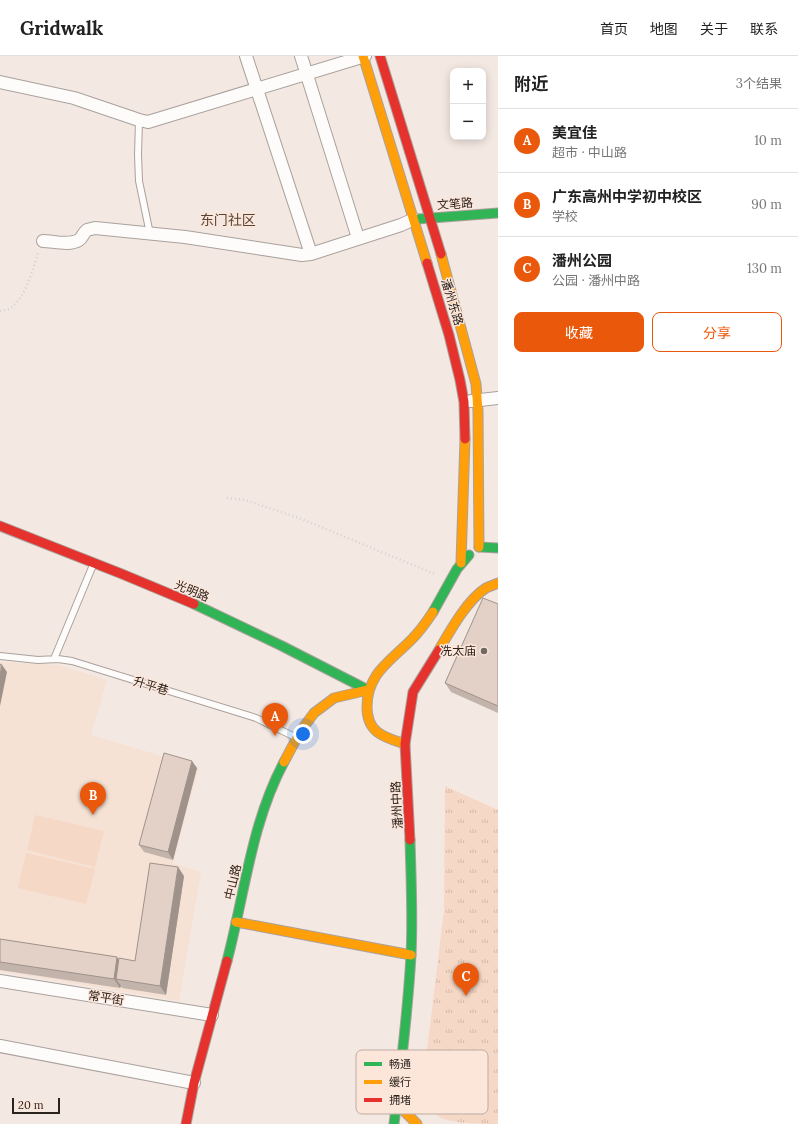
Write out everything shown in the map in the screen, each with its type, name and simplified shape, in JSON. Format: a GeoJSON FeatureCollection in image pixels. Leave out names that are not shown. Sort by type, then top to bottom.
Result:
{"type":"FeatureCollection","features":[{"type":"Feature","properties":{"kind":"main road","name":"潘州东路"},"geometry":{"type":"LineString","coordinates":[[364,56],[449,335],[464,402],[465,426],[461,563]]}},
{"type":"Feature","properties":{"kind":"main road","name":"潘州东路"},"geometry":{"type":"LineString","coordinates":[[380,56],[430,218],[476,384],[478,411],[479,547]]}},
{"type":"Feature","properties":{"kind":"main road","name":"文笔路"},"geometry":{"type":"LineString","coordinates":[[414,220],[498,213]]}},
{"type":"Feature","properties":{"kind":"main road","name":"光明路"},"geometry":{"type":"LineString","coordinates":[[0,526],[94,562],[194,604],[314,661],[368,690]]}},
{"type":"Feature","properties":{"kind":"main road"},"geometry":{"type":"LineString","coordinates":[[498,548],[479,547],[461,563],[450,580],[442,597],[420,630],[380,669],[372,680],[368,690],[366,704],[367,716],[371,727],[376,732],[406,744],[413,692],[423,674],[458,618],[474,599],[486,588],[498,583]]}},
{"type":"Feature","properties":{"kind":"main road","name":"中山路"},"geometry":{"type":"LineString","coordinates":[[186,1124],[194,1084],[232,941],[255,835],[274,781],[296,738],[314,712],[334,698],[368,690]]}},
{"type":"Feature","properties":{"kind":"main road","name":"潘州中路"},"geometry":{"type":"LineString","coordinates":[[402,1050],[411,955],[412,910],[406,744]]}},
{"type":"Feature","properties":{"kind":"main road"},"geometry":{"type":"LineString","coordinates":[[236,922],[411,955]]}},
{"type":"Feature","properties":{"kind":"main road","name":"潘州中路"},"geometry":{"type":"LineString","coordinates":[[394,1124],[395,1114]]}},
{"type":"Feature","properties":{"kind":"main road"},"geometry":{"type":"LineString","coordinates":[[407,1114],[418,1124]]}},
{"type":"Feature","properties":{"kind":"street"},"geometry":{"type":"LineString","coordinates":[[246,56],[311,254]]}},
{"type":"Feature","properties":{"kind":"street"},"geometry":{"type":"LineString","coordinates":[[301,56],[358,238]]}},
{"type":"Feature","properties":{"kind":"street"},"geometry":{"type":"LineString","coordinates":[[0,82],[74,98],[139,120],[152,122],[364,56]]}},
{"type":"Feature","properties":{"kind":"street"},"geometry":{"type":"LineString","coordinates":[[43,241],[58,242],[77,240],[80,239],[86,230],[90,228],[185,237],[299,255],[311,254],[414,220]]}},
{"type":"Feature","properties":{"kind":"street"},"geometry":{"type":"LineString","coordinates":[[464,402],[498,398]]}},
{"type":"Feature","properties":{"kind":"street","name":"常平街"},"geometry":{"type":"LineString","coordinates":[[0,981],[212,1015]]}},
{"type":"Feature","properties":{"kind":"street"},"geometry":{"type":"LineString","coordinates":[[0,1046],[194,1084]]}},
{"type":"Feature","properties":{"kind":"lane"},"geometry":{"type":"LineString","coordinates":[[139,120],[139,181],[150,234]]}},
{"type":"Feature","properties":{"kind":"lane"},"geometry":{"type":"LineString","coordinates":[[54,659],[94,562]]}},
{"type":"Feature","properties":{"kind":"lane","name":"升平巷"},"geometry":{"type":"LineString","coordinates":[[0,656],[38,660],[54,659],[72,661],[245,715],[265,722],[296,738]]}},
{"type":"Feature","properties":{"kind":"path"},"geometry":{"type":"LineString","coordinates":[[0,311],[11,308],[23,292],[31,274],[40,244],[43,241]]}},
{"type":"Feature","properties":{"kind":"path"},"geometry":{"type":"LineString","coordinates":[[227,498],[245,500],[299,518],[450,580]]}},
{"type":"Feature","properties":{"kind":"shaded area"},"geometry":{"type":"Polygon","coordinates":[[[0,662],[57,665],[107,680],[91,735],[199,767],[173,863],[201,872],[179,1001],[0,971],[0,662]]]}},
{"type":"Feature","properties":{"kind":"green space"},"geometry":{"type":"Polygon","coordinates":[[[445,786],[498,810],[498,1124],[475,1124],[450,1121],[443,1119],[436,1114],[488,1114],[488,1050],[427,1050],[444,911],[445,786]]]}},
{"type":"Feature","properties":{"kind":"green space"},"geometry":{"type":"Polygon","coordinates":[[[35,815],[104,831],[95,867],[27,850],[35,815]]]}},
{"type":"Feature","properties":{"kind":"green space"},"geometry":{"type":"Polygon","coordinates":[[[26,853],[95,869],[86,904],[18,888],[26,853]]]}},
{"type":"Feature","properties":{"kind":"building","name":"冼太庙"},"geometry":{"type":"Polygon","coordinates":[[[483,598],[498,604],[498,706],[445,683],[483,598]]]}},
{"type":"Feature","properties":{"kind":"building"},"geometry":{"type":"Polygon","coordinates":[[[0,664],[2,665],[0,676],[0,664]]]}},
{"type":"Feature","properties":{"kind":"building"},"geometry":{"type":"Polygon","coordinates":[[[164,753],[192,761],[168,852],[139,845],[164,753]]]}},
{"type":"Feature","properties":{"kind":"building"},"geometry":{"type":"Polygon","coordinates":[[[150,863],[178,867],[160,986],[116,979],[119,958],[135,961],[150,863]]]}},
{"type":"Feature","properties":{"kind":"building"},"geometry":{"type":"Polygon","coordinates":[[[0,939],[117,957],[114,979],[0,962],[0,939]]]}},
{"type":"Feature","properties":{"kind":"traffic: fast"},"geometry":{"type":"LineString","coordinates":[[418,219],[498,213]]}},
{"type":"Feature","properties":{"kind":"traffic: fast"},"geometry":{"type":"LineString","coordinates":[[479,547],[498,548]]}},
{"type":"Feature","properties":{"kind":"traffic: fast"},"geometry":{"type":"LineString","coordinates":[[433,612],[457,569],[469,555]]}},
{"type":"Feature","properties":{"kind":"traffic: fast"},"geometry":{"type":"LineString","coordinates":[[194,604],[282,646],[368,690]]}},
{"type":"Feature","properties":{"kind":"traffic: fast"},"geometry":{"type":"LineString","coordinates":[[227,961],[256,834],[273,786],[284,762]]}},
{"type":"Feature","properties":{"kind":"traffic: fast"},"geometry":{"type":"LineString","coordinates":[[403,1050],[411,955],[412,912],[410,840]]}},
{"type":"Feature","properties":{"kind":"traffic: fast"},"geometry":{"type":"LineString","coordinates":[[394,1124],[395,1114]]}},
{"type":"Feature","properties":{"kind":"traffic: slow"},"geometry":{"type":"LineString","coordinates":[[363,56],[427,263]]}},
{"type":"Feature","properties":{"kind":"traffic: slow"},"geometry":{"type":"LineString","coordinates":[[441,254],[476,384],[478,411],[479,547]]}},
{"type":"Feature","properties":{"kind":"traffic: slow"},"geometry":{"type":"LineString","coordinates":[[461,563],[465,439]]}},
{"type":"Feature","properties":{"kind":"traffic: slow"},"geometry":{"type":"LineString","coordinates":[[439,650],[448,634],[472,600],[486,588],[498,583]]}},
{"type":"Feature","properties":{"kind":"traffic: slow"},"geometry":{"type":"LineString","coordinates":[[405,744],[390,739],[378,733],[373,728],[368,716],[368,695],[371,685],[382,668],[416,635],[433,612]]}},
{"type":"Feature","properties":{"kind":"traffic: slow"},"geometry":{"type":"LineString","coordinates":[[284,762],[300,732],[314,713],[334,698],[368,690]]}},
{"type":"Feature","properties":{"kind":"traffic: slow"},"geometry":{"type":"LineString","coordinates":[[236,922],[411,955]]}},
{"type":"Feature","properties":{"kind":"traffic: slow"},"geometry":{"type":"LineString","coordinates":[[407,1114],[417,1124]]}},
{"type":"Feature","properties":{"kind":"traffic: jam"},"geometry":{"type":"LineString","coordinates":[[380,56],[441,254]]}},
{"type":"Feature","properties":{"kind":"traffic: jam"},"geometry":{"type":"LineString","coordinates":[[427,263],[449,335],[460,380],[464,402],[465,439]]}},
{"type":"Feature","properties":{"kind":"traffic: jam"},"geometry":{"type":"LineString","coordinates":[[0,526],[194,604]]}},
{"type":"Feature","properties":{"kind":"traffic: jam"},"geometry":{"type":"LineString","coordinates":[[410,840],[405,744],[413,692],[439,650]]}},
{"type":"Feature","properties":{"kind":"traffic: jam"},"geometry":{"type":"LineString","coordinates":[[186,1124],[194,1083],[227,961]]}},
{"type":"Feature","properties":{"kind":"place","name":"冼太庙"},"geometry":{"type":"Point","coordinates":[484,651]}},
{"type":"Feature","properties":{"kind":"place","name":"美宜佳"},"geometry":{"type":"Point","coordinates":[275,736]}},
{"type":"Feature","properties":{"kind":"place","name":"广东高州中学初中校区"},"geometry":{"type":"Point","coordinates":[93,815]}},
{"type":"Feature","properties":{"kind":"place","name":"潘州公园"},"geometry":{"type":"Point","coordinates":[466,996]}},
{"type":"Feature","properties":{"kind":"district","name":"东门社区"},"geometry":{"type":"Point","coordinates":[228,220]}}]}
